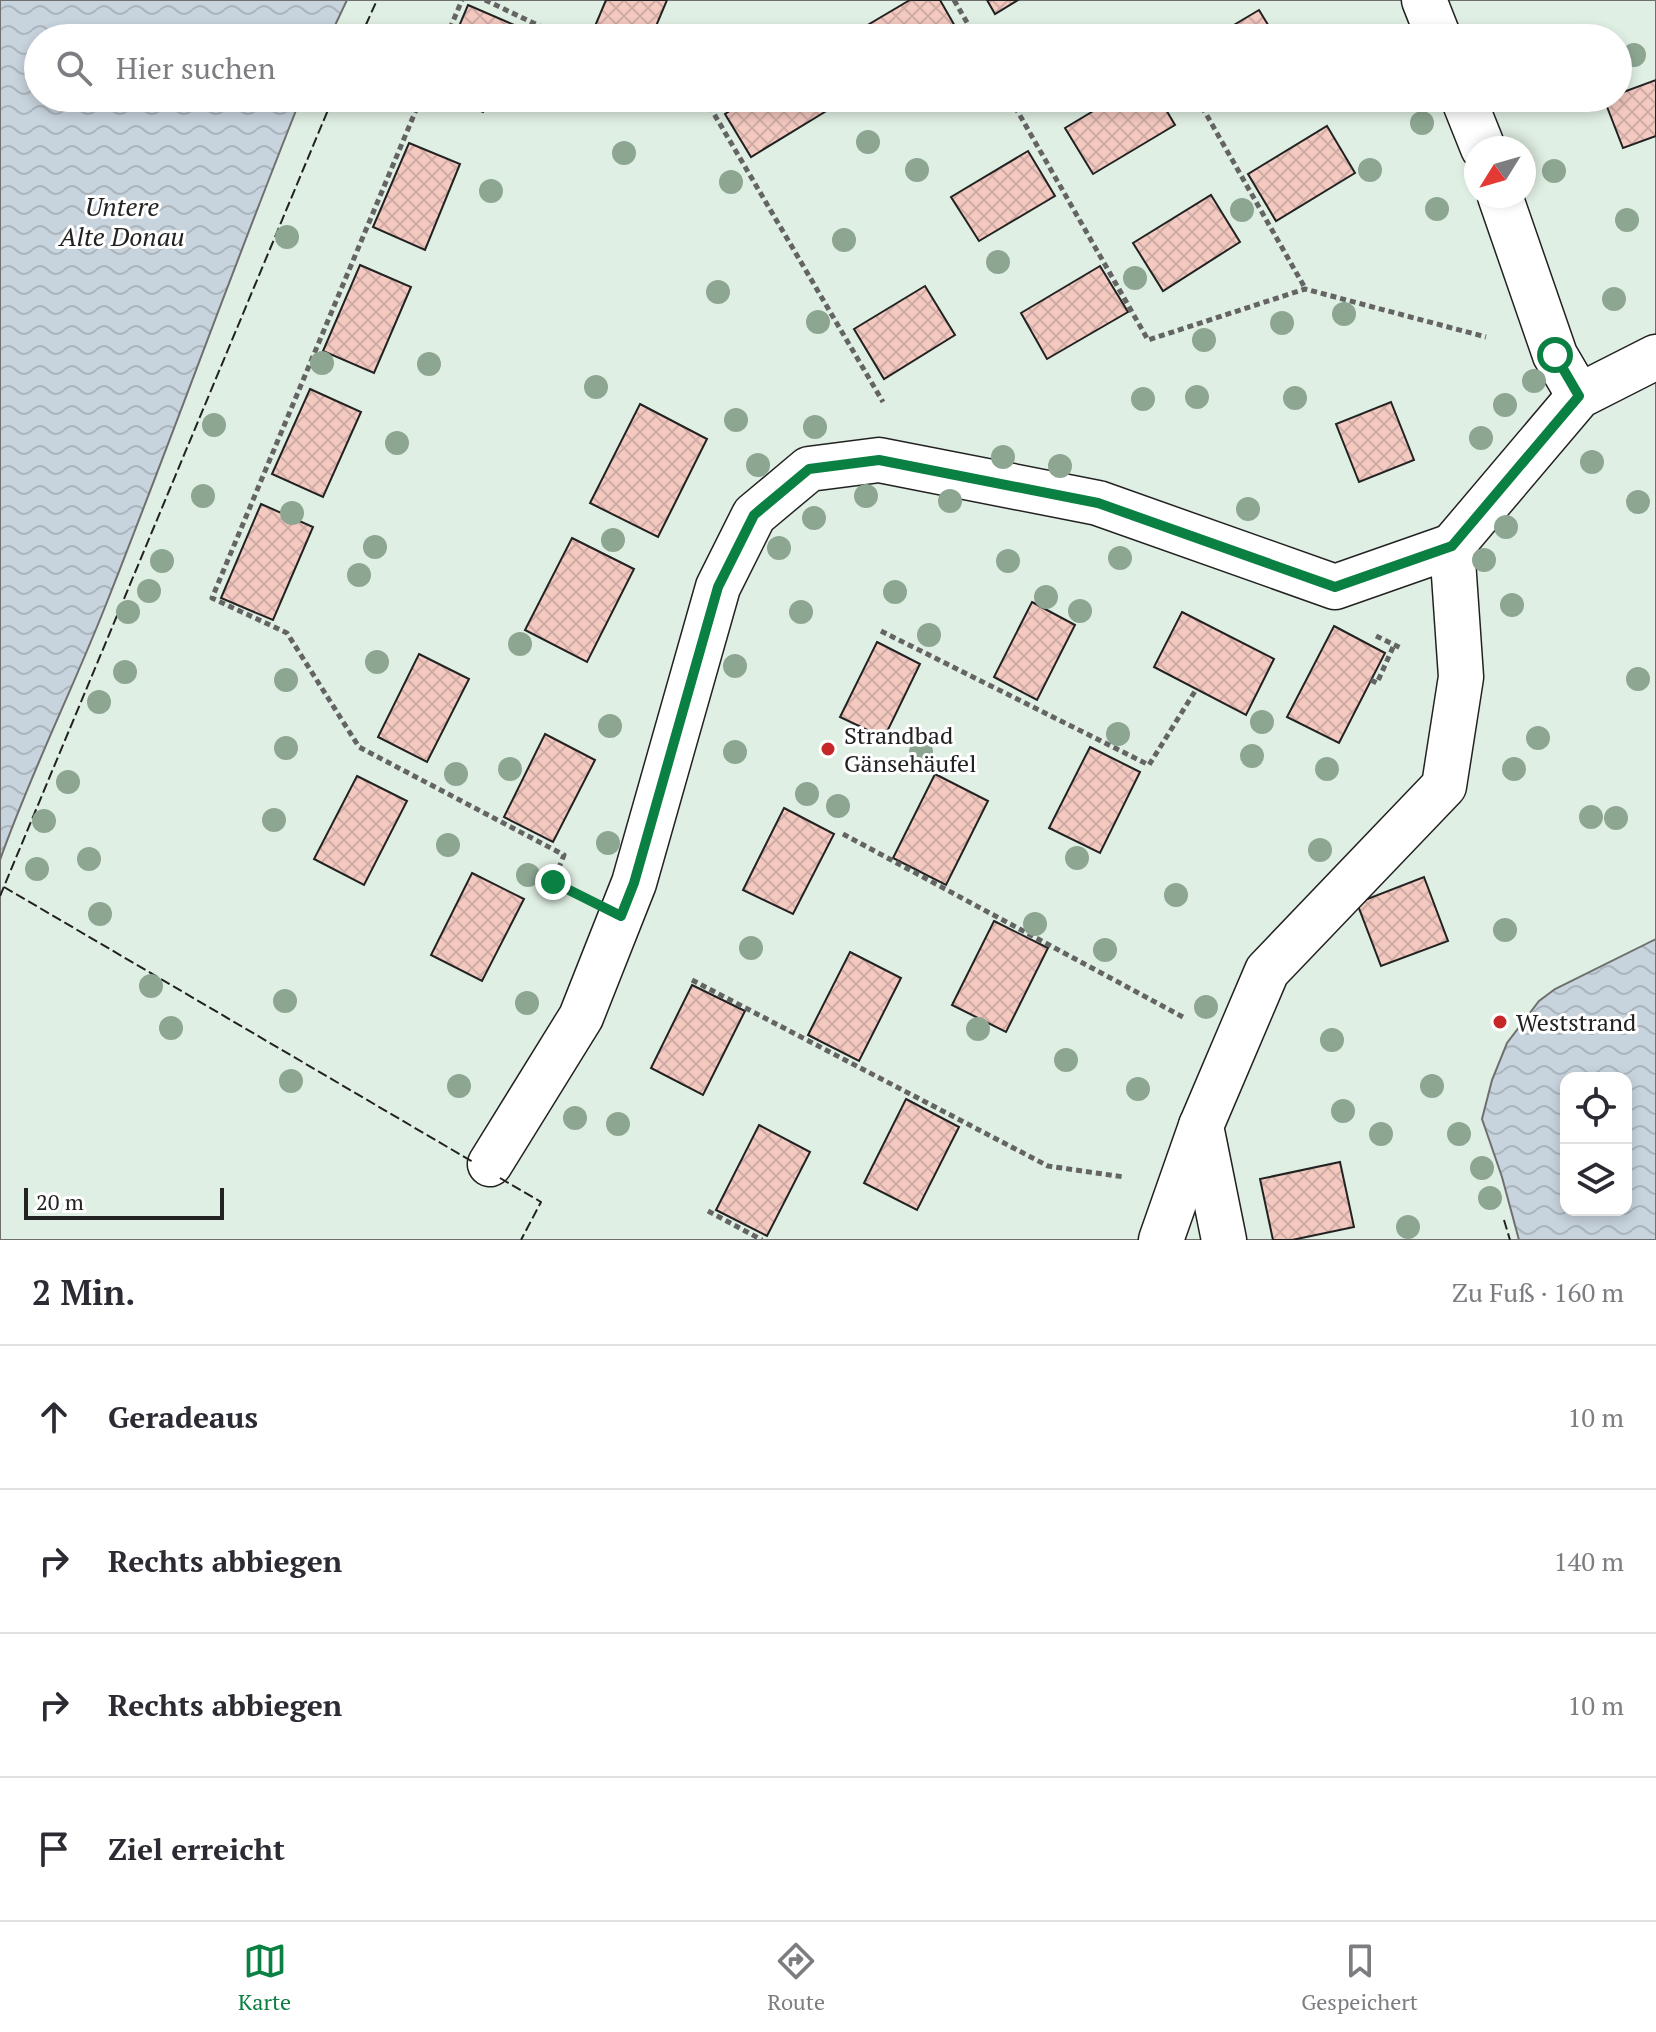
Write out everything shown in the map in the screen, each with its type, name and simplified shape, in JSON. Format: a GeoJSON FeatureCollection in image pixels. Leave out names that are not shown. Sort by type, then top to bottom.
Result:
{"type":"FeatureCollection","features":[{"type":"Feature","properties":{"kind":"street"},"geometry":{"type":"LineString","coordinates":[[1424,0],[1433,24]]}},
{"type":"Feature","properties":{"kind":"street"},"geometry":{"type":"LineString","coordinates":[[1469,112],[1478,136]]}},
{"type":"Feature","properties":{"kind":"street"},"geometry":{"type":"LineString","coordinates":[[1504,208],[1555,355],[1579,396]]}},
{"type":"Feature","properties":{"kind":"street"},"geometry":{"type":"LineString","coordinates":[[490,1164],[581,1017],[621,916],[634,883],[718,587],[754,515],[809,469],[879,460],[1098,503],[1335,587],[1452,546],[1579,396],[1656,357]]}},
{"type":"Feature","properties":{"kind":"street"},"geometry":{"type":"LineString","coordinates":[[1161,1240],[1201,1126],[1267,971],[1444,786],[1461,677],[1452,546]]}},
{"type":"Feature","properties":{"kind":"street"},"geometry":{"type":"LineString","coordinates":[[1201,1126],[1224,1240]]}},
{"type":"Feature","properties":{"kind":"path"},"geometry":{"type":"LineString","coordinates":[[452,24],[462,0]]}},
{"type":"Feature","properties":{"kind":"path"},"geometry":{"type":"LineString","coordinates":[[485,0],[536,24]]}},
{"type":"Feature","properties":{"kind":"path"},"geometry":{"type":"LineString","coordinates":[[954,0],[968,24]]}},
{"type":"Feature","properties":{"kind":"path"},"geometry":{"type":"LineString","coordinates":[[415,112],[212,598],[287,633],[359,747],[564,855],[553,882],[621,916]]}},
{"type":"Feature","properties":{"kind":"path"},"geometry":{"type":"LineString","coordinates":[[713,112],[923,468]]}},
{"type":"Feature","properties":{"kind":"path"},"geometry":{"type":"LineString","coordinates":[[1018,112],[1148,340],[1305,289],[1555,355]]}},
{"type":"Feature","properties":{"kind":"path"},"geometry":{"type":"LineString","coordinates":[[1205,112],[1305,289]]}},
{"type":"Feature","properties":{"kind":"path"},"geometry":{"type":"LineString","coordinates":[[1335,587],[1333,615],[1461,677]]}},
{"type":"Feature","properties":{"kind":"path"},"geometry":{"type":"LineString","coordinates":[[881,631],[1149,765],[1197,688]]}},
{"type":"Feature","properties":{"kind":"path"},"geometry":{"type":"LineString","coordinates":[[1371,680],[1377,683],[1394,645]]}},
{"type":"Feature","properties":{"kind":"path"},"geometry":{"type":"LineString","coordinates":[[843,834],[1235,1045]]}},
{"type":"Feature","properties":{"kind":"path"},"geometry":{"type":"LineString","coordinates":[[692,980],[1048,1166],[1179,1184]]}},
{"type":"Feature","properties":{"kind":"path"},"geometry":{"type":"LineString","coordinates":[[708,1211],[762,1240]]}},
{"type":"Feature","properties":{"kind":"green space","name":"Strandbad Gänsehäufel"},"geometry":{"type":"Polygon","coordinates":[[[327,0],[1656,0],[1656,1240],[0,1240],[0,421],[197,112],[1632,112],[1632,24],[297,24],[327,0]]]}},
{"type":"Feature","properties":{"kind":"water","name":"Untere Alte Donau"},"geometry":{"type":"Polygon","coordinates":[[[0,0],[347,0],[336,24],[24,24],[24,112],[296,112],[107,602],[0,860],[0,0]]]}},
{"type":"Feature","properties":{"kind":"water"},"geometry":{"type":"Polygon","coordinates":[[[1656,939],[1656,1240],[1519,1240],[1482,1119],[1492,1080],[1507,1043],[1539,1001],[1555,989],[1656,939]]]}},
{"type":"Feature","properties":{"kind":"building"},"geometry":{"type":"Polygon","coordinates":[[[606,0],[667,0],[657,24],[596,24],[606,0]]]}},
{"type":"Feature","properties":{"kind":"building"},"geometry":{"type":"Polygon","coordinates":[[[910,0],[940,0],[954,24],[869,24],[910,0]]]}},
{"type":"Feature","properties":{"kind":"building"},"geometry":{"type":"Polygon","coordinates":[[[987,0],[1018,0],[995,14],[987,0]]]}},
{"type":"Feature","properties":{"kind":"building"},"geometry":{"type":"Polygon","coordinates":[[[468,5],[512,24],[460,24],[468,5]]]}},
{"type":"Feature","properties":{"kind":"building"},"geometry":{"type":"Polygon","coordinates":[[[1259,10],[1268,24],[1236,24],[1259,10]]]}},
{"type":"Feature","properties":{"kind":"building"},"geometry":{"type":"Polygon","coordinates":[[[1656,80],[1656,136],[1623,148],[1609,112],[1632,112],[1632,89],[1656,80]]]}},
{"type":"Feature","properties":{"kind":"building"},"geometry":{"type":"Polygon","coordinates":[[[728,112],[825,112],[751,157],[725,114],[728,112]]]}},
{"type":"Feature","properties":{"kind":"building"},"geometry":{"type":"Polygon","coordinates":[[[1092,112],[1167,112],[1175,125],[1093,174],[1065,128],[1092,112]]]}},
{"type":"Feature","properties":{"kind":"building"},"geometry":{"type":"Polygon","coordinates":[[[1327,126],[1355,173],[1276,221],[1248,174],[1327,126]]]}},
{"type":"Feature","properties":{"kind":"building"},"geometry":{"type":"Polygon","coordinates":[[[409,143],[460,164],[425,250],[373,227],[409,143]]]}},
{"type":"Feature","properties":{"kind":"building"},"geometry":{"type":"Polygon","coordinates":[[[1028,151],[1055,196],[979,241],[951,197],[1028,151]]]}},
{"type":"Feature","properties":{"kind":"building"},"geometry":{"type":"Polygon","coordinates":[[[1211,195],[1240,242],[1163,291],[1133,243],[1211,195]]]}},
{"type":"Feature","properties":{"kind":"building"},"geometry":{"type":"Polygon","coordinates":[[[360,265],[411,287],[374,373],[323,351],[360,265]]]}},
{"type":"Feature","properties":{"kind":"building"},"geometry":{"type":"Polygon","coordinates":[[[1100,266],[1128,312],[1047,359],[1021,313],[1100,266]]]}},
{"type":"Feature","properties":{"kind":"building"},"geometry":{"type":"Polygon","coordinates":[[[925,286],[955,335],[884,379],[854,329],[925,286]]]}},
{"type":"Feature","properties":{"kind":"building"},"geometry":{"type":"Polygon","coordinates":[[[310,389],[361,412],[323,497],[272,474],[310,389]]]}},
{"type":"Feature","properties":{"kind":"building"},"geometry":{"type":"Polygon","coordinates":[[[1391,402],[1414,460],[1359,482],[1336,424],[1391,402]]]}},
{"type":"Feature","properties":{"kind":"building"},"geometry":{"type":"Polygon","coordinates":[[[640,404],[707,439],[658,537],[590,503],[640,404]]]}},
{"type":"Feature","properties":{"kind":"building"},"geometry":{"type":"Polygon","coordinates":[[[261,504],[313,527],[273,620],[221,598],[261,504]]]}},
{"type":"Feature","properties":{"kind":"building"},"geometry":{"type":"Polygon","coordinates":[[[572,538],[634,569],[587,662],[525,630],[572,538]]]}},
{"type":"Feature","properties":{"kind":"building"},"geometry":{"type":"Polygon","coordinates":[[[1032,602],[1075,625],[1037,700],[994,677],[1032,602]]]}},
{"type":"Feature","properties":{"kind":"building"},"geometry":{"type":"Polygon","coordinates":[[[1182,612],[1274,659],[1246,715],[1154,667],[1182,612]]]}},
{"type":"Feature","properties":{"kind":"building"},"geometry":{"type":"Polygon","coordinates":[[[1334,626],[1385,653],[1339,743],[1287,717],[1334,626]]]}},
{"type":"Feature","properties":{"kind":"building"},"geometry":{"type":"Polygon","coordinates":[[[877,642],[920,664],[884,738],[840,717],[877,642]]]}},
{"type":"Feature","properties":{"kind":"building"},"geometry":{"type":"Polygon","coordinates":[[[419,654],[469,679],[427,762],[378,737],[419,654]]]}},
{"type":"Feature","properties":{"kind":"building"},"geometry":{"type":"Polygon","coordinates":[[[545,734],[595,760],[553,842],[504,817],[545,734]]]}},
{"type":"Feature","properties":{"kind":"building"},"geometry":{"type":"Polygon","coordinates":[[[1090,747],[1140,772],[1100,853],[1049,828],[1090,747]]]}},
{"type":"Feature","properties":{"kind":"building"},"geometry":{"type":"Polygon","coordinates":[[[935,774],[988,801],[946,885],[893,858],[935,774]]]}},
{"type":"Feature","properties":{"kind":"building"},"geometry":{"type":"Polygon","coordinates":[[[357,776],[407,801],[364,885],[314,859],[357,776]]]}},
{"type":"Feature","properties":{"kind":"building"},"geometry":{"type":"Polygon","coordinates":[[[784,808],[834,834],[793,914],[743,890],[784,808]]]}},
{"type":"Feature","properties":{"kind":"building"},"geometry":{"type":"Polygon","coordinates":[[[472,873],[524,899],[482,981],[431,955],[472,873]]]}},
{"type":"Feature","properties":{"kind":"building"},"geometry":{"type":"Polygon","coordinates":[[[1424,877],[1448,941],[1381,966],[1357,903],[1424,877]]]}},
{"type":"Feature","properties":{"kind":"building"},"geometry":{"type":"Polygon","coordinates":[[[994,921],[1048,948],[1006,1032],[952,1005],[994,921]]]}},
{"type":"Feature","properties":{"kind":"building"},"geometry":{"type":"Polygon","coordinates":[[[850,952],[901,978],[859,1061],[808,1035],[850,952]]]}},
{"type":"Feature","properties":{"kind":"building"},"geometry":{"type":"Polygon","coordinates":[[[692,985],[745,1011],[703,1095],[651,1068],[692,985]]]}},
{"type":"Feature","properties":{"kind":"building"},"geometry":{"type":"Polygon","coordinates":[[[906,1099],[959,1127],[917,1210],[864,1183],[906,1099]]]}},
{"type":"Feature","properties":{"kind":"building"},"geometry":{"type":"Polygon","coordinates":[[[759,1125],[810,1152],[767,1236],[716,1210],[759,1125]]]}},
{"type":"Feature","properties":{"kind":"building"},"geometry":{"type":"Polygon","coordinates":[[[1340,1162],[1354,1227],[1292,1240],[1273,1240],[1260,1179],[1340,1162]]]}},
{"type":"Feature","properties":{"kind":"fence"},"geometry":{"type":"LineString","coordinates":[[366,24],[377,0]]}},
{"type":"Feature","properties":{"kind":"fence"},"geometry":{"type":"LineString","coordinates":[[0,896],[327,112]]}},
{"type":"Feature","properties":{"kind":"fence"},"geometry":{"type":"LineString","coordinates":[[4,887],[473,1162]]}},
{"type":"Feature","properties":{"kind":"fence"},"geometry":{"type":"LineString","coordinates":[[500,1178],[541,1202],[521,1240]]}},
{"type":"Feature","properties":{"kind":"fence"},"geometry":{"type":"LineString","coordinates":[[1504,1220],[1510,1240]]}},
{"type":"Feature","properties":{"kind":"place","name":"Strandbad Gänsehäufel"},"geometry":{"type":"Point","coordinates":[828,749]}},
{"type":"Feature","properties":{"kind":"place","name":"Weststrand"},"geometry":{"type":"Point","coordinates":[1500,1022]}},
{"type":"Feature","properties":{"kind":"route"},"geometry":{"type":"LineString","coordinates":[[553,882],[621,916],[634,883],[718,587],[754,515],[809,469],[879,460],[1098,503],[1335,587],[1452,546],[1579,396],[1555,355]]}}]}
